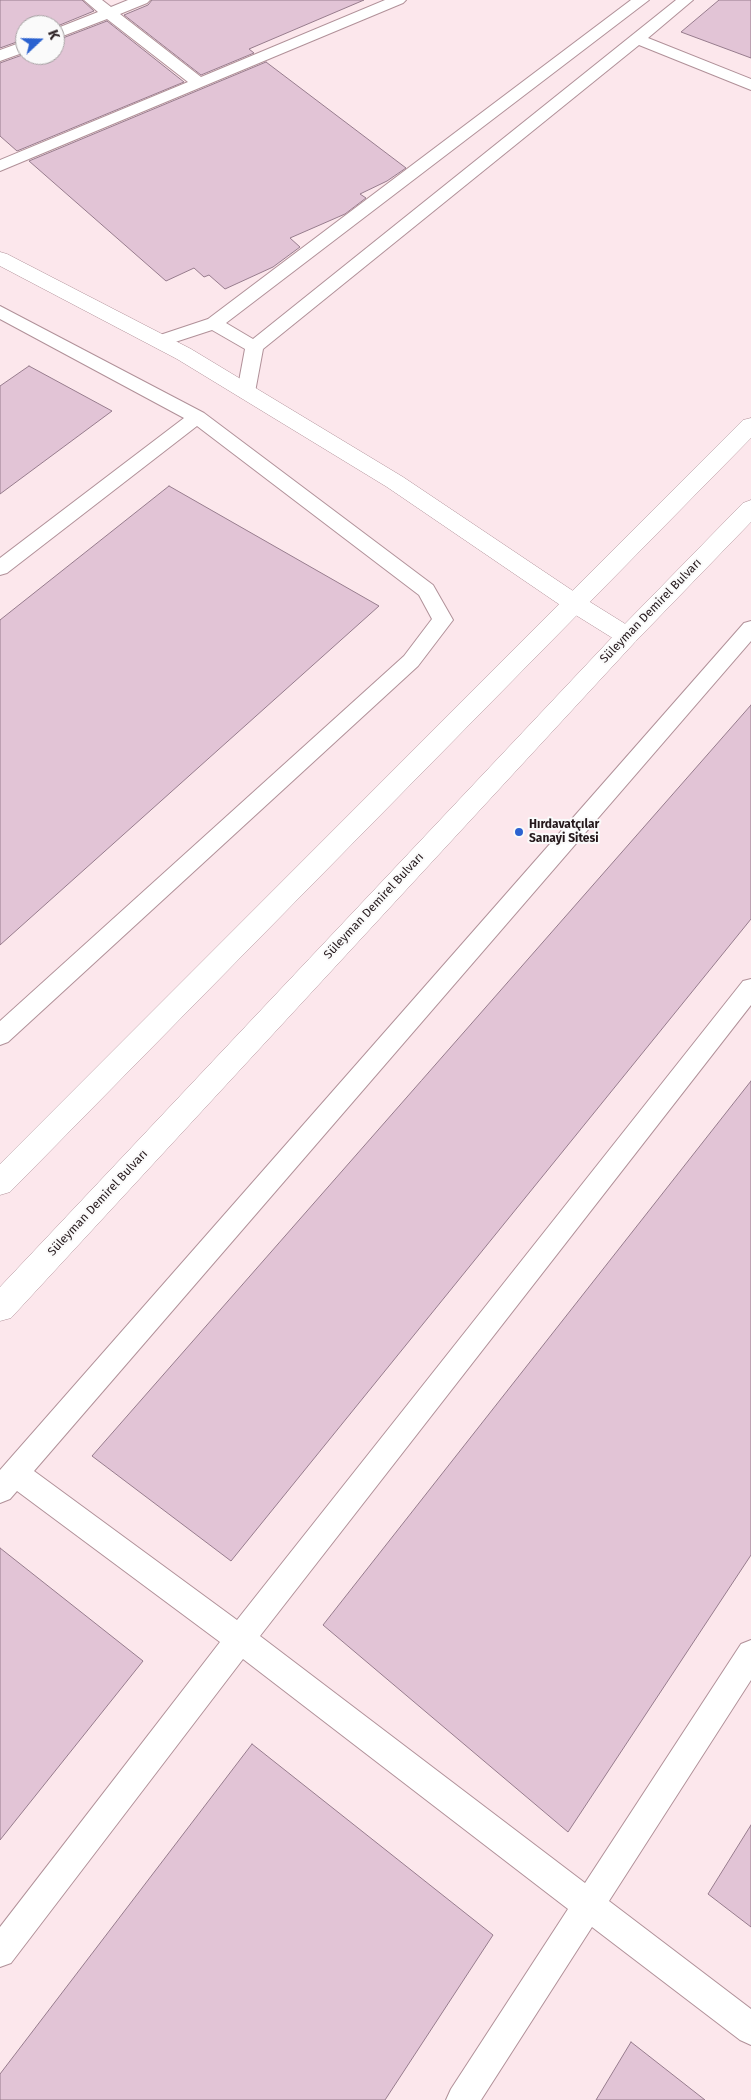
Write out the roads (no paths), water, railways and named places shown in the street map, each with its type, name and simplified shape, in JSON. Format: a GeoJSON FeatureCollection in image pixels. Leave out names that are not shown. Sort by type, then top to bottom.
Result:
{"type":"FeatureCollection","features":[{"type":"Feature","properties":{"kind":"main road"},"geometry":{"type":"LineString","coordinates":[[0,258],[160,341],[246,392],[395,482],[574,603],[627,636]]}},
{"type":"Feature","properties":{"kind":"main road"},"geometry":{"type":"LineString","coordinates":[[0,1183],[574,603],[748,433]]}},
{"type":"Feature","properties":{"kind":"main road","name":"Süleyman Demirel Bulvarı"},"geometry":{"type":"LineString","coordinates":[[0,1308],[627,636],[751,508]]}},
{"type":"Feature","properties":{"kind":"lane"},"geometry":{"type":"LineString","coordinates":[[92,0],[199,83]]}},
{"type":"Feature","properties":{"kind":"lane"},"geometry":{"type":"LineString","coordinates":[[65,30],[142,0]]}},
{"type":"Feature","properties":{"kind":"lane"},"geometry":{"type":"LineString","coordinates":[[0,166],[398,0]]}},
{"type":"Feature","properties":{"kind":"lane"},"geometry":{"type":"LineString","coordinates":[[160,341],[214,323],[641,0]]}},
{"type":"Feature","properties":{"kind":"lane"},"geometry":{"type":"LineString","coordinates":[[246,392],[254,348],[685,0]]}},
{"type":"Feature","properties":{"kind":"lane"},"geometry":{"type":"LineString","coordinates":[[638,39],[751,85]]}},
{"type":"Feature","properties":{"kind":"lane"},"geometry":{"type":"LineString","coordinates":[[0,56],[15,50]]}},
{"type":"Feature","properties":{"kind":"lane"},"geometry":{"type":"LineString","coordinates":[[0,312],[197,418],[426,590],[443,620],[411,661],[0,1035]]}},
{"type":"Feature","properties":{"kind":"lane"},"geometry":{"type":"LineString","coordinates":[[214,323],[254,348]]}},
{"type":"Feature","properties":{"kind":"lane"},"geometry":{"type":"LineString","coordinates":[[0,568],[197,418]]}},
{"type":"Feature","properties":{"kind":"lane"},"geometry":{"type":"LineString","coordinates":[[751,628],[7,1481],[240,1639],[751,2029]]}},
{"type":"Feature","properties":{"kind":"lane"},"geometry":{"type":"LineString","coordinates":[[0,1952],[240,1639],[751,988]]}},
{"type":"Feature","properties":{"kind":"lane"},"geometry":{"type":"LineString","coordinates":[[462,2100],[751,1654]]}},
{"type":"Feature","properties":{"kind":"place","name":"Hırdavatçılar Sanayi Sitesi"},"geometry":{"type":"Point","coordinates":[519,832]}}]}
